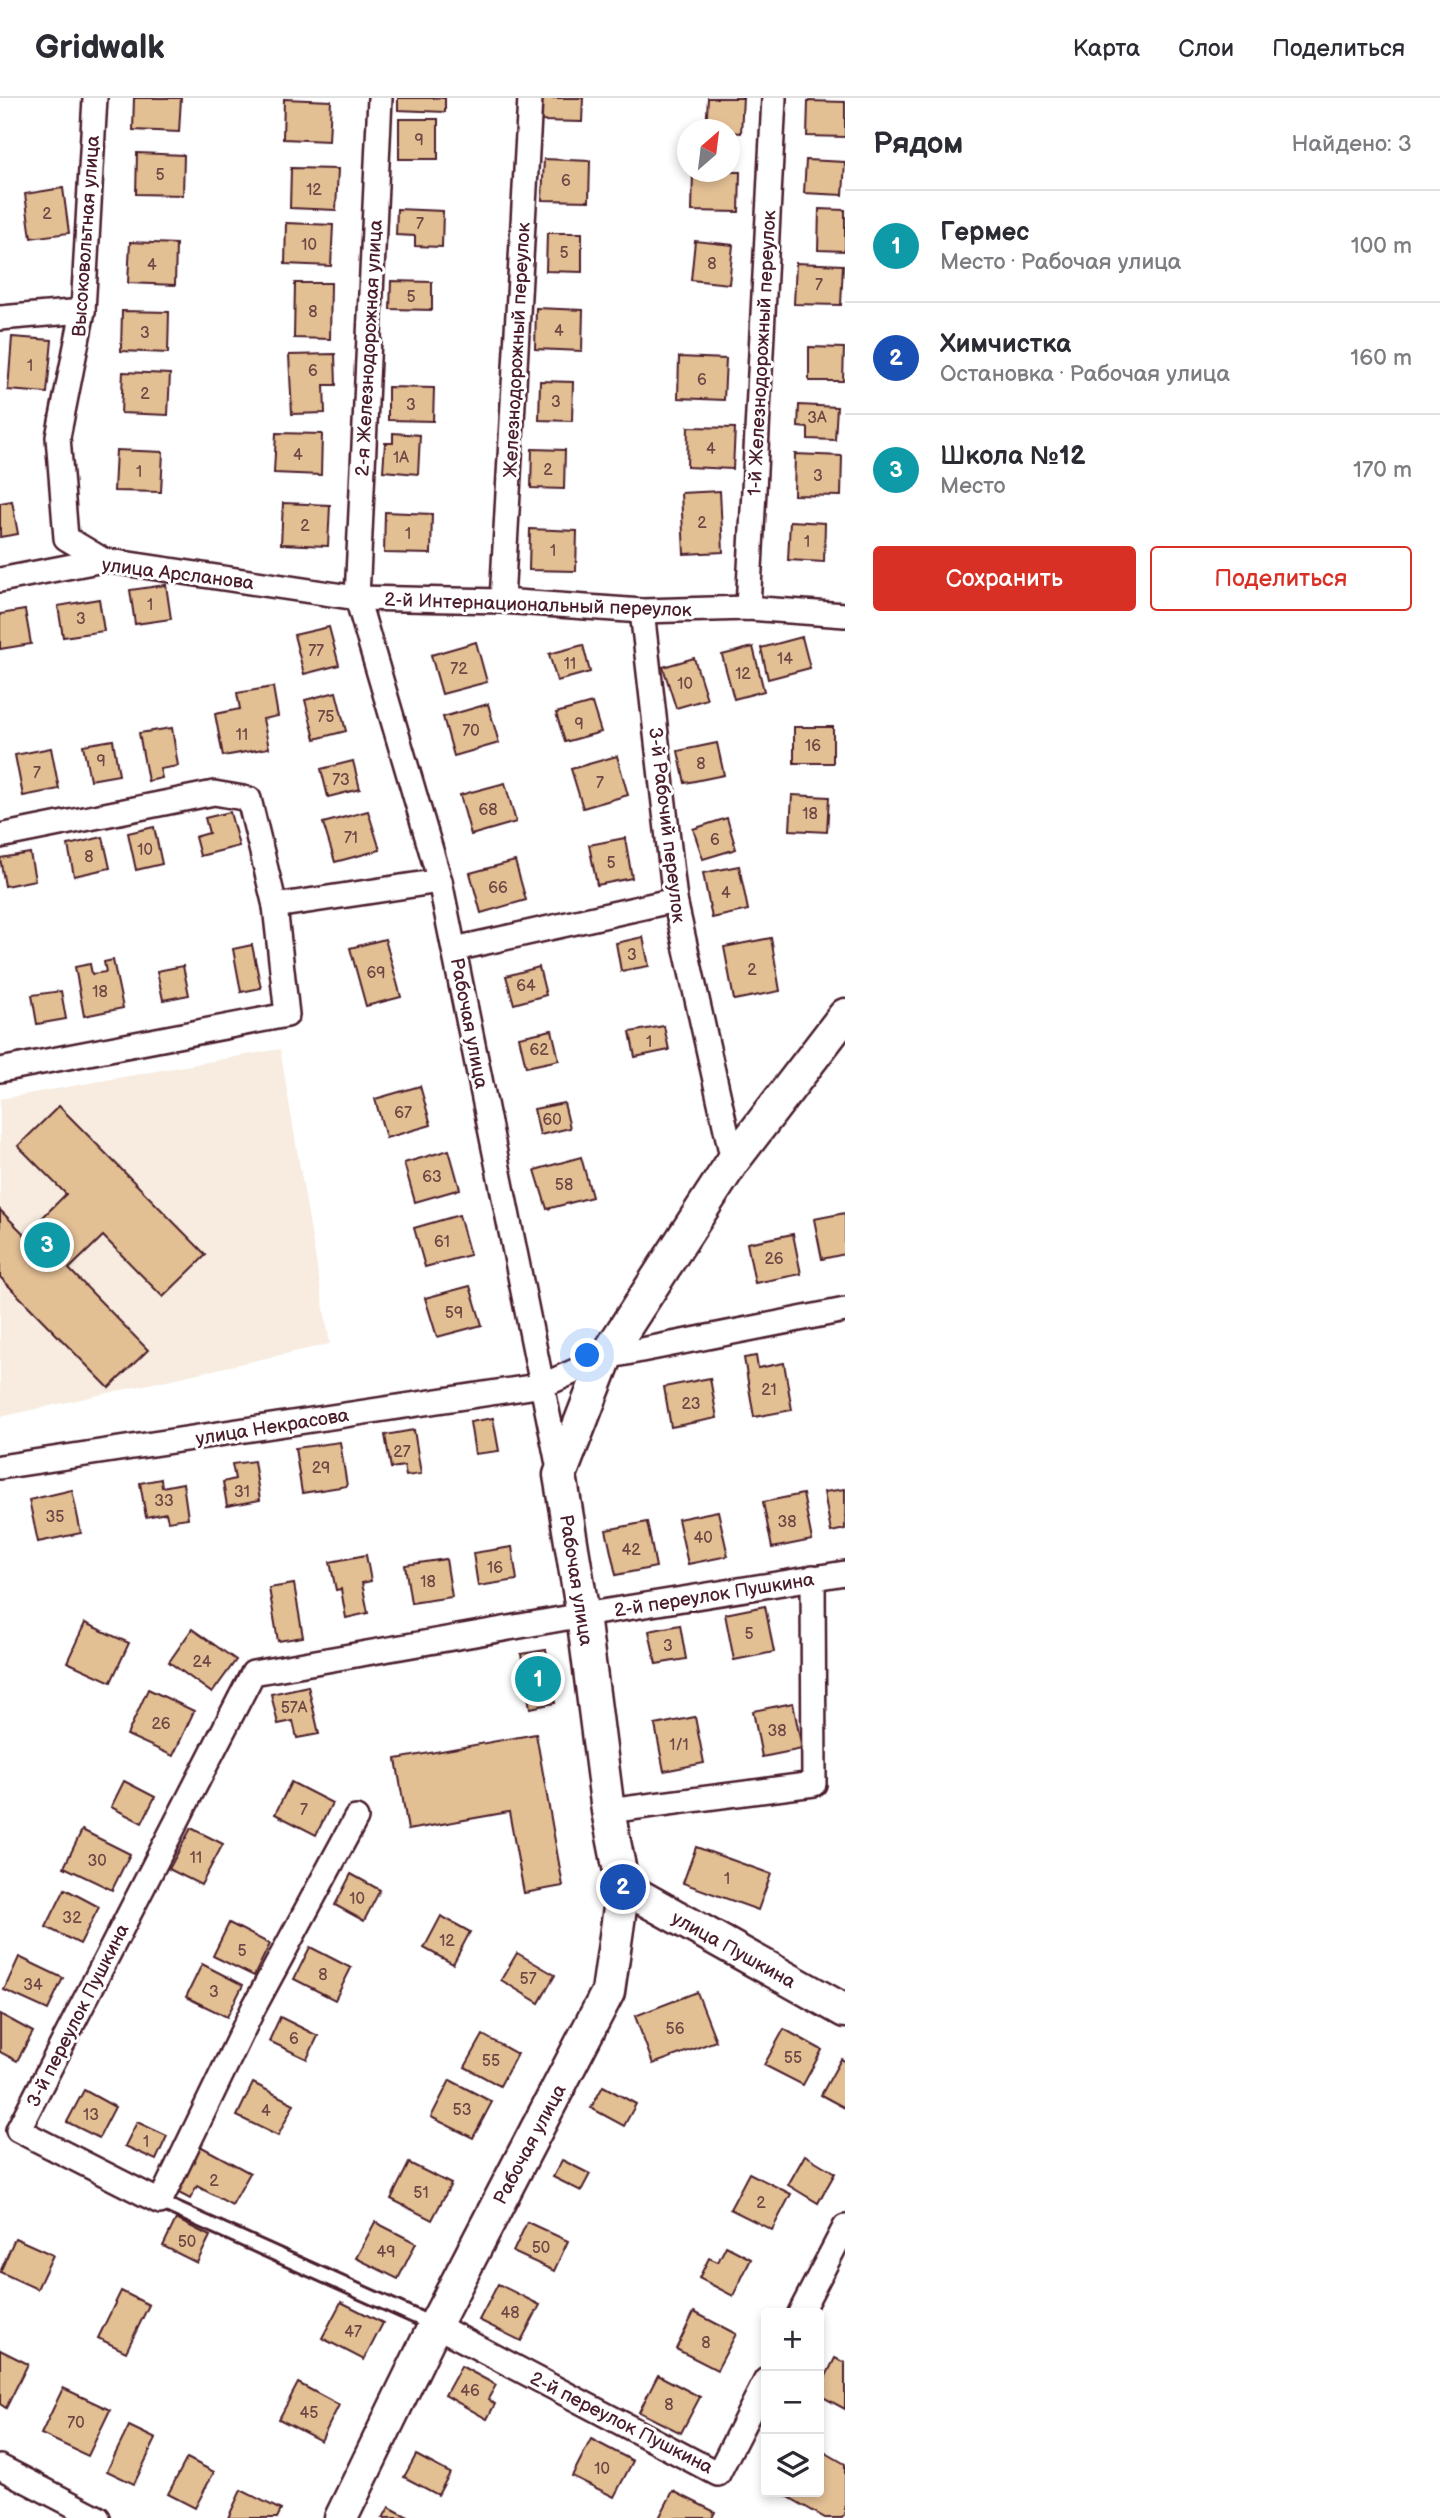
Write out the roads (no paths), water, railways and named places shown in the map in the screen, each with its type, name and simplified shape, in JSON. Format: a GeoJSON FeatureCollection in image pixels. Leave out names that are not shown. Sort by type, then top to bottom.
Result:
{"type":"FeatureCollection","features":[{"type":"Feature","properties":{"kind":"street","name":"Высоковольтная улица"},"geometry":{"type":"LineString","coordinates":[[94,98],[83,311],[58,438],[66,538],[103,560]]}},
{"type":"Feature","properties":{"kind":"street","name":"2-я Железнодорожная улица"},"geometry":{"type":"LineString","coordinates":[[357,598],[380,98]]}},
{"type":"Feature","properties":{"kind":"street","name":"Железнодорожный переулок"},"geometry":{"type":"LineString","coordinates":[[502,601],[530,98]]}},
{"type":"Feature","properties":{"kind":"street","name":"1-й Железнодорожный переулок"},"geometry":{"type":"LineString","coordinates":[[748,608],[775,98]]}},
{"type":"Feature","properties":{"kind":"street"},"geometry":{"type":"LineString","coordinates":[[0,318],[83,311]]}},
{"type":"Feature","properties":{"kind":"street","name":"улица Арсланова"},"geometry":{"type":"LineString","coordinates":[[0,580],[103,560],[357,598]]}},
{"type":"Feature","properties":{"kind":"street","name":"2-й Интернациональный переулок"},"geometry":{"type":"LineString","coordinates":[[357,598],[502,601],[642,611],[748,608],[845,615]]}},
{"type":"Feature","properties":{"kind":"street","name":"Рабочая улица"},"geometry":{"type":"LineString","coordinates":[[341,2518],[435,2325],[608,1992],[623,1887],[608,1811],[583,1615],[544,1385],[455,949],[440,881],[357,598]]}},
{"type":"Feature","properties":{"kind":"street","name":"3-й Рабочий переулок"},"geometry":{"type":"LineString","coordinates":[[642,611],[675,900],[733,1161]]}},
{"type":"Feature","properties":{"kind":"street"},"geometry":{"type":"LineString","coordinates":[[0,836],[214,793],[249,799],[275,906],[287,1015],[0,1070]]}},
{"type":"Feature","properties":{"kind":"street"},"geometry":{"type":"LineString","coordinates":[[275,906],[440,881]]}},
{"type":"Feature","properties":{"kind":"street"},"geometry":{"type":"LineString","coordinates":[[455,949],[675,900]]}},
{"type":"Feature","properties":{"kind":"street"},"geometry":{"type":"LineString","coordinates":[[560,1475],[606,1357],[733,1161],[845,1015]]}},
{"type":"Feature","properties":{"kind":"street"},"geometry":{"type":"LineString","coordinates":[[606,1357],[845,1310]]}},
{"type":"Feature","properties":{"kind":"street","name":"улица Некрасова"},"geometry":{"type":"LineString","coordinates":[[0,1467],[544,1385],[606,1357]]}},
{"type":"Feature","properties":{"kind":"street","name":"2-й переулок Пушкина"},"geometry":{"type":"LineString","coordinates":[[583,1615],[845,1573]]}},
{"type":"Feature","properties":{"kind":"street"},"geometry":{"type":"LineString","coordinates":[[608,1811],[814,1784],[813,1577]]}},
{"type":"Feature","properties":{"kind":"street","name":"3-й переулок Пушкина"},"geometry":{"type":"LineString","coordinates":[[160,2202],[18,2130],[253,1673],[583,1615]]}},
{"type":"Feature","properties":{"kind":"street"},"geometry":{"type":"LineString","coordinates":[[160,2202],[254,2007],[356,1818]]}},
{"type":"Feature","properties":{"kind":"street","name":"улица Пушкина"},"geometry":{"type":"LineString","coordinates":[[623,1887],[845,2011]]}},
{"type":"Feature","properties":{"kind":"street"},"geometry":{"type":"LineString","coordinates":[[803,2308],[845,2227]]}},
{"type":"Feature","properties":{"kind":"street","name":"2-й переулок Пушкина"},"geometry":{"type":"LineString","coordinates":[[435,2325],[718,2474],[761,2390]]}},
{"type":"Feature","properties":{"kind":"street"},"geometry":{"type":"LineString","coordinates":[[0,2467],[98,2518]]}},
{"type":"Feature","properties":{"kind":"lane"},"geometry":{"type":"LineString","coordinates":[[160,2202],[435,2325]]}},
{"type":"Feature","properties":{"kind":"place","name":"Школа №12"},"geometry":{"type":"Point","coordinates":[47,1245]}},
{"type":"Feature","properties":{"kind":"place","name":"Гермес"},"geometry":{"type":"Point","coordinates":[538,1679]}},
{"type":"Feature","properties":{"kind":"place","name":"Химчистка"},"geometry":{"type":"Point","coordinates":[623,1887]}}]}
